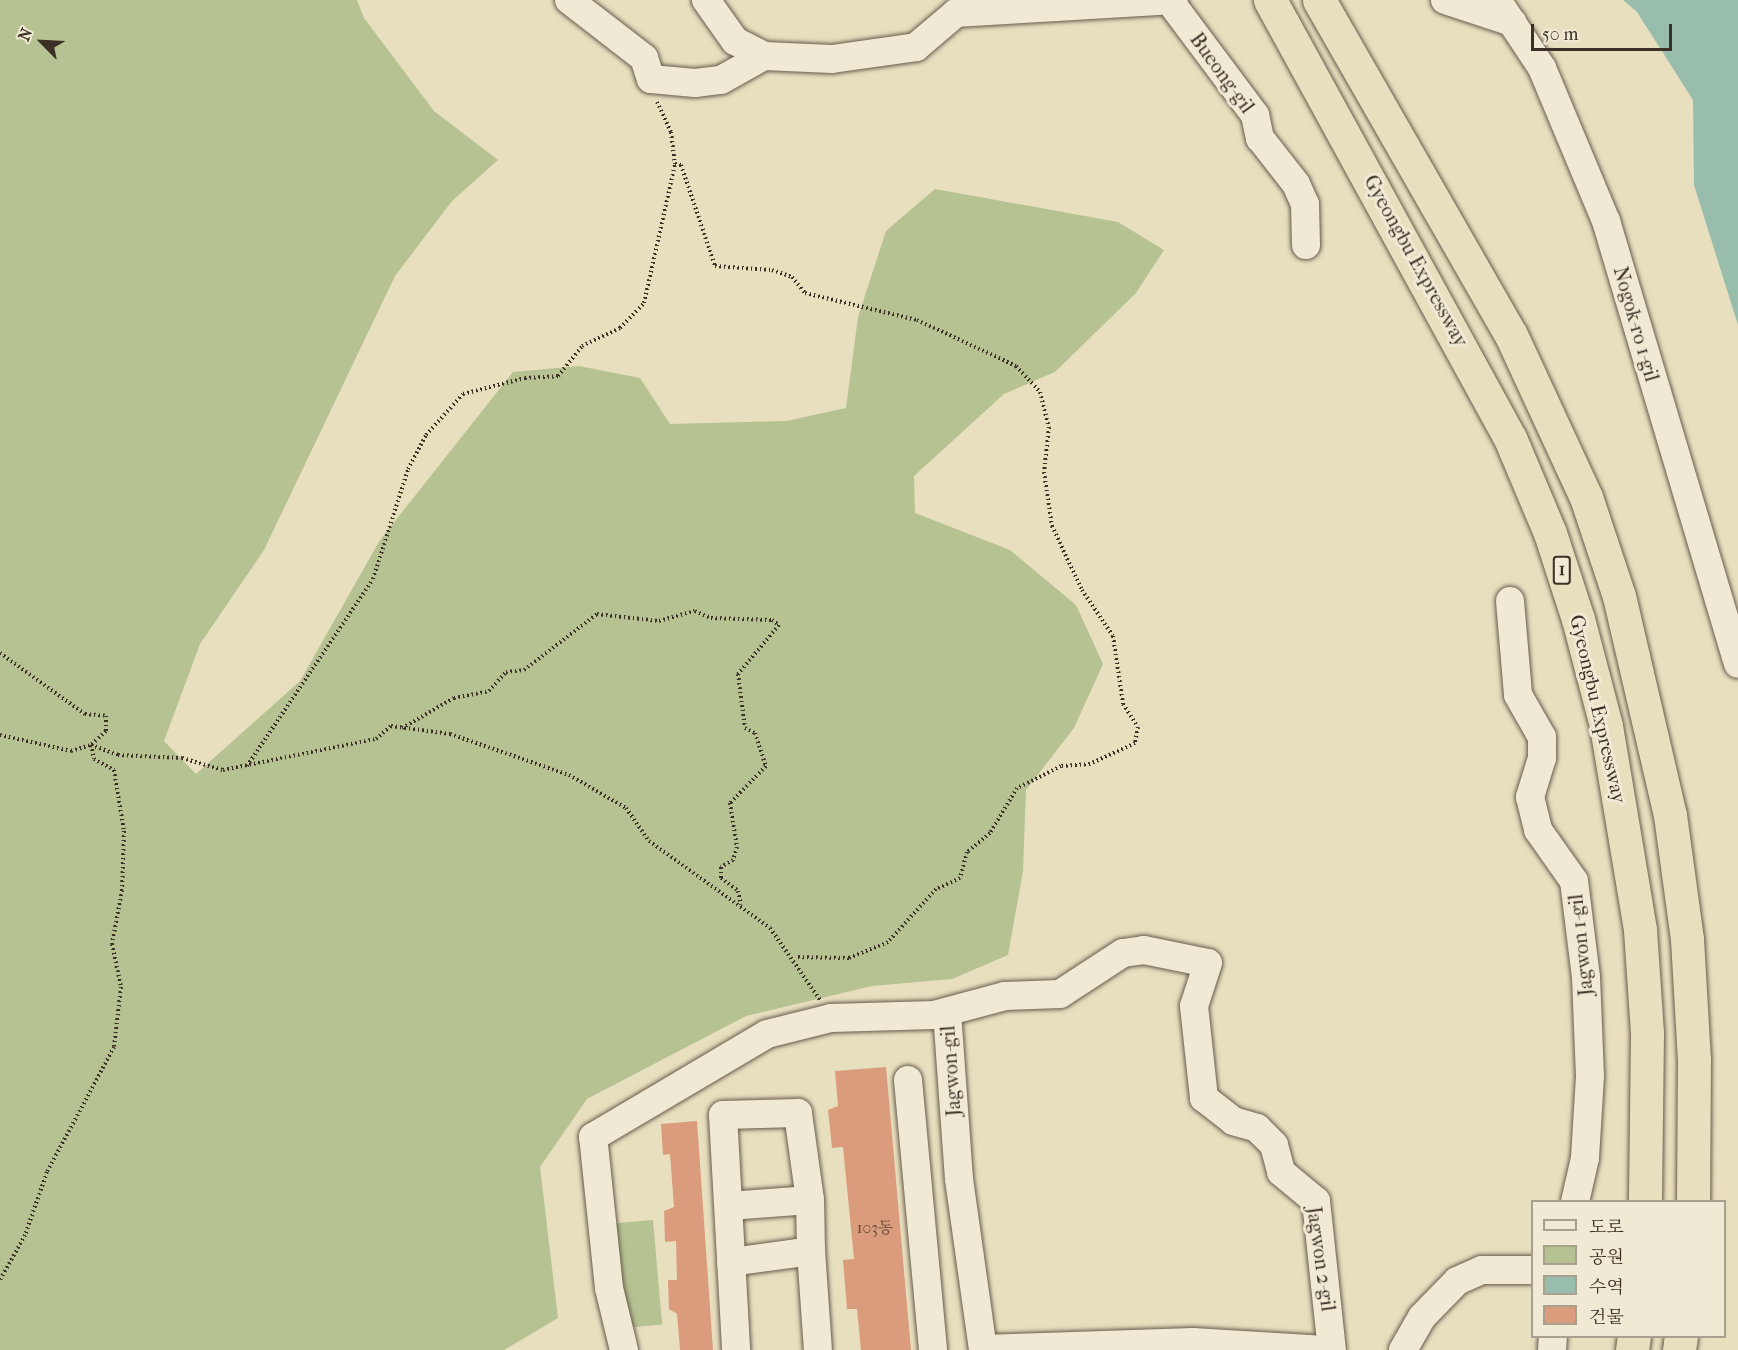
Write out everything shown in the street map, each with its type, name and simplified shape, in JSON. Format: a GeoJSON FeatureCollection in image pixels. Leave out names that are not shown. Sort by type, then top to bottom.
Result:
{"type":"FeatureCollection","features":[{"type":"Feature","properties":{"kind":"highway","name":"Gyeongbu Expressway"},"geometry":{"type":"LineString","coordinates":[[1270,0],[1510,438],[1550,533],[1578,619],[1606,726],[1640,930],[1647,1034],[1645,1200]]}},
{"type":"Feature","properties":{"kind":"highway"},"geometry":{"type":"LineString","coordinates":[[1318,0],[1516,344],[1586,496],[1619,596],[1670,815],[1687,939],[1694,1059],[1693,1200]]}},
{"type":"Feature","properties":{"kind":"street"},"geometry":{"type":"LineString","coordinates":[[569,0],[644,58],[651,79],[721,80],[764,56]]}},
{"type":"Feature","properties":{"kind":"street"},"geometry":{"type":"LineString","coordinates":[[706,0],[735,41],[764,56],[832,59],[916,47],[948,7],[1174,0]]}},
{"type":"Feature","properties":{"kind":"street","name":"Bueong-gil"},"geometry":{"type":"LineString","coordinates":[[1169,0],[1255,115],[1260,138],[1296,184],[1305,204],[1306,245]]}},
{"type":"Feature","properties":{"kind":"street"},"geometry":{"type":"LineString","coordinates":[[1445,0],[1504,11]]}},
{"type":"Feature","properties":{"kind":"street","name":"Nogok-ro 1-gil"},"geometry":{"type":"LineString","coordinates":[[1504,11],[1542,68],[1606,221],[1738,664]]}},
{"type":"Feature","properties":{"kind":"street","name":"Jagwon 1-gil"},"geometry":{"type":"LineString","coordinates":[[1510,601],[1518,695],[1542,737],[1542,758],[1530,797],[1538,830],[1574,881],[1586,977],[1590,1076],[1585,1158],[1575,1200]]}},
{"type":"Feature","properties":{"kind":"street","name":"Jagwon 2-gil"},"geometry":{"type":"LineString","coordinates":[[947,1012],[1005,996],[1060,994],[1123,953],[1144,950],[1208,963],[1194,1006],[1204,1098],[1233,1121],[1257,1128],[1274,1145],[1281,1172],[1316,1200],[1332,1350]]}},
{"type":"Feature","properties":{"kind":"street","name":"Jagwon-gil"},"geometry":{"type":"LineString","coordinates":[[624,1350],[609,1288],[593,1137],[767,1034],[831,1018],[947,1012],[959,1179],[983,1349],[1125,1347],[1193,1342],[1325,1350]]}},
{"type":"Feature","properties":{"kind":"street"},"geometry":{"type":"LineString","coordinates":[[908,1080],[933,1350]]}},
{"type":"Feature","properties":{"kind":"street"},"geometry":{"type":"LineString","coordinates":[[736,1350],[723,1115],[798,1113],[810,1200],[818,1350]]}},
{"type":"Feature","properties":{"kind":"street"},"geometry":{"type":"LineString","coordinates":[[729,1206],[810,1200]]}},
{"type":"Feature","properties":{"kind":"street"},"geometry":{"type":"LineString","coordinates":[[731,1262],[811,1251]]}},
{"type":"Feature","properties":{"kind":"street"},"geometry":{"type":"LineString","coordinates":[[1403,1350],[1422,1317],[1457,1281],[1501,1268],[1531,1270]]}},
{"type":"Feature","properties":{"kind":"path"},"geometry":{"type":"LineString","coordinates":[[247,766],[373,579],[404,479],[426,435],[462,394],[525,378],[558,376],[582,346],[620,328],[644,303],[675,164],[671,132],[651,79]]}},
{"type":"Feature","properties":{"kind":"path"},"geometry":{"type":"LineString","coordinates":[[675,164],[681,165],[715,266],[772,270],[792,277],[805,293],[917,320],[1016,366],[1040,392],[1049,427],[1044,472],[1052,526],[1082,590],[1113,636],[1123,704],[1138,727],[1135,743],[1090,764],[1061,766],[1017,788],[990,833],[967,852],[960,878],[936,889],[888,942],[849,958],[796,957]]}},
{"type":"Feature","properties":{"kind":"path"},"geometry":{"type":"LineString","coordinates":[[401,728],[454,698],[489,691],[506,672],[524,670],[597,614],[659,621],[695,611],[711,618],[772,620],[779,625],[738,674],[745,728],[755,734],[766,766],[730,802],[736,847],[733,860],[721,867],[721,878],[738,891],[741,905]]}},
{"type":"Feature","properties":{"kind":"path"},"geometry":{"type":"LineString","coordinates":[[0,653],[85,714],[106,716],[106,731],[91,745],[71,751],[0,735]]}},
{"type":"Feature","properties":{"kind":"path"},"geometry":{"type":"LineString","coordinates":[[91,745],[118,755],[182,758],[223,770],[376,738],[391,726],[450,734],[569,775],[626,808],[649,841],[741,905],[796,957],[831,1018]]}},
{"type":"Feature","properties":{"kind":"path"},"geometry":{"type":"LineString","coordinates":[[0,1280],[25,1235],[47,1172],[114,1047],[120,1014],[112,944],[123,890],[124,831],[114,770],[94,759],[91,745]]}},
{"type":"Feature","properties":{"kind":"green space"},"geometry":{"type":"Polygon","coordinates":[[[0,0],[357,0],[364,18],[434,111],[498,160],[452,201],[395,276],[264,550],[200,644],[164,741],[196,774],[300,681],[380,540],[513,372],[579,366],[640,378],[670,424],[786,421],[846,408],[858,317],[886,231],[935,189],[1118,222],[1164,250],[1136,293],[1055,372],[1004,394],[914,476],[915,513],[1010,550],[1076,605],[1103,664],[1074,728],[1026,790],[1023,871],[1008,955],[952,979],[872,986],[746,1016],[587,1099],[540,1167],[558,1318],[504,1350],[0,1350],[0,0]]]}},
{"type":"Feature","properties":{"kind":"green space"},"geometry":{"type":"Polygon","coordinates":[[[653,1220],[662,1325],[624,1328],[615,1223],[653,1220]]]}},
{"type":"Feature","properties":{"kind":"water"},"geometry":{"type":"Polygon","coordinates":[[[1623,0],[1738,0],[1738,325],[1694,185],[1693,100],[1637,12],[1623,0]]]}},
{"type":"Feature","properties":{"kind":"building"},"geometry":{"type":"Polygon","coordinates":[[[886,1067],[911,1350],[861,1350],[857,1309],[847,1309],[843,1260],[854,1259],[843,1147],[832,1148],[828,1110],[838,1106],[835,1071],[886,1067]]]}},
{"type":"Feature","properties":{"kind":"building"},"geometry":{"type":"Polygon","coordinates":[[[697,1121],[713,1350],[680,1350],[677,1314],[669,1309],[668,1280],[677,1280],[676,1241],[665,1242],[664,1211],[674,1207],[670,1154],[663,1155],[661,1124],[697,1121]]]}}]}
